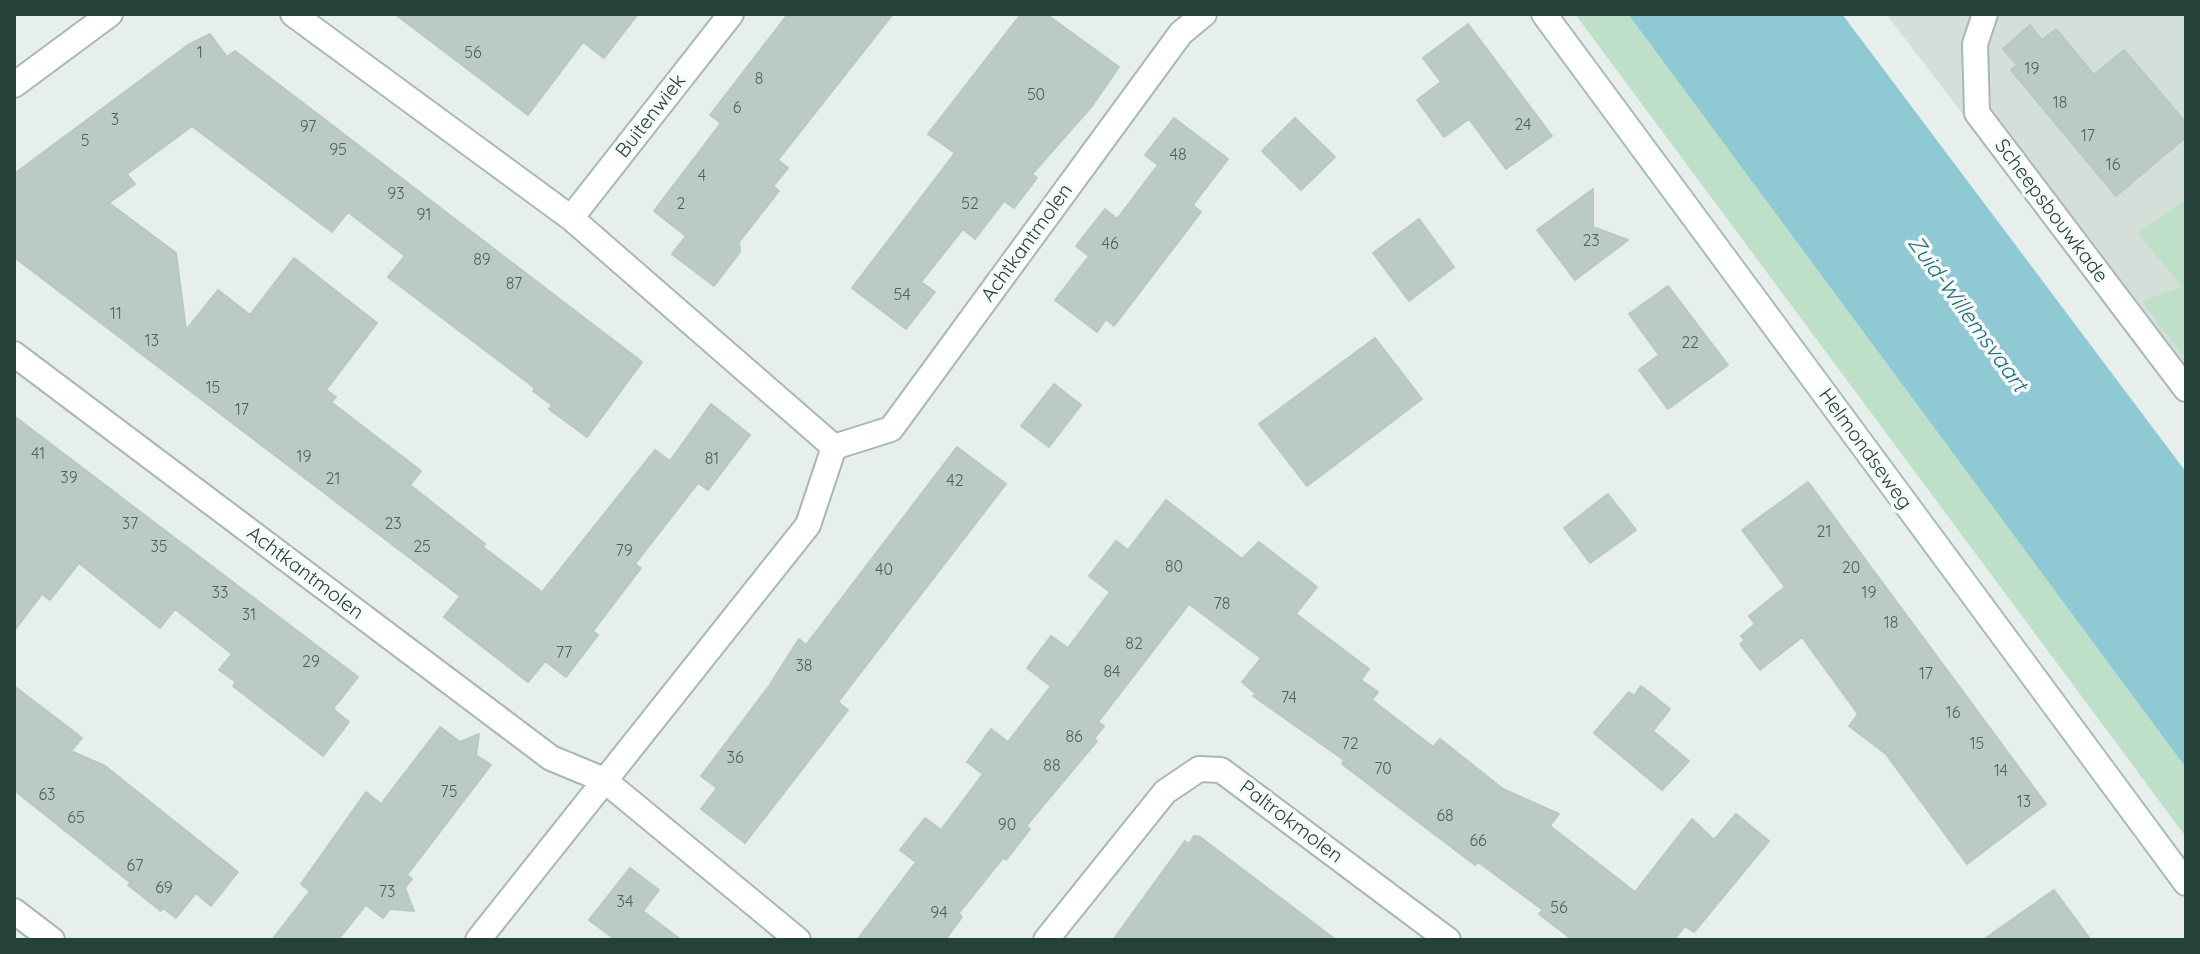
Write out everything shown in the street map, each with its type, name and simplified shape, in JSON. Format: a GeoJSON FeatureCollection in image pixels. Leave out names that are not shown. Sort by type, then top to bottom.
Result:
{"type":"FeatureCollection","features":[{"type":"Feature","properties":{"kind":"street"},"geometry":{"type":"LineString","coordinates":[[14,85],[110,14]]}},
{"type":"Feature","properties":{"kind":"street"},"geometry":{"type":"LineString","coordinates":[[293,14],[571,218],[834,447],[808,525],[478,940]]}},
{"type":"Feature","properties":{"kind":"street","name":"Buitenwiek"},"geometry":{"type":"LineString","coordinates":[[571,218],[731,14]]}},
{"type":"Feature","properties":{"kind":"street","name":"Achtkantmolen"},"geometry":{"type":"LineString","coordinates":[[834,447],[891,429],[1181,33],[1204,14]]}},
{"type":"Feature","properties":{"kind":"street","name":"Helmondseweg"},"geometry":{"type":"LineString","coordinates":[[1544,14],[2186,883]]}},
{"type":"Feature","properties":{"kind":"street","name":"Scheepsbouwkade"},"geometry":{"type":"LineString","coordinates":[[1985,14],[1975,44],[1977,113],[2186,389]]}},
{"type":"Feature","properties":{"kind":"street","name":"Achtkantmolen"},"geometry":{"type":"LineString","coordinates":[[14,354],[551,758],[604,780],[798,940]]}},
{"type":"Feature","properties":{"kind":"street","name":"Paltrokmolen"},"geometry":{"type":"LineString","coordinates":[[1046,940],[1165,792],[1199,769],[1221,770],[1448,940]]}},
{"type":"Feature","properties":{"kind":"street"},"geometry":{"type":"LineString","coordinates":[[14,911],[52,940]]}},
{"type":"Feature","properties":{"kind":"shaded area"},"geometry":{"type":"Polygon","coordinates":[[[1886,14],[2186,14],[2186,405],[1886,14]]]}},
{"type":"Feature","properties":{"kind":"green space"},"geometry":{"type":"Polygon","coordinates":[[[1575,14],[1628,14],[2186,768],[2186,837],[1575,14]]]}},
{"type":"Feature","properties":{"kind":"green space"},"geometry":{"type":"Polygon","coordinates":[[[2186,199],[2186,360],[2142,301],[2182,287],[2138,233],[2186,199]]]}},
{"type":"Feature","properties":{"kind":"water","name":"Zuid-Willemsvaart"},"geometry":{"type":"Polygon","coordinates":[[[1628,14],[1842,14],[2186,472],[2186,768],[1628,14]]]}},
{"type":"Feature","properties":{"kind":"building"},"geometry":{"type":"Polygon","coordinates":[[[395,14],[638,14],[604,58],[583,42],[528,115],[395,14]]]}},
{"type":"Feature","properties":{"kind":"building"},"geometry":{"type":"Polygon","coordinates":[[[788,14],[893,14],[778,160],[788,168],[773,186],[779,191],[739,242],[740,252],[714,286],[672,254],[686,236],[654,211],[721,123],[710,115],[788,14]]]}},
{"type":"Feature","properties":{"kind":"building"},"geometry":{"type":"Polygon","coordinates":[[[1021,14],[1046,14],[1119,67],[1092,106],[1032,174],[1037,178],[1014,208],[1004,201],[975,239],[963,229],[921,282],[935,292],[906,329],[852,288],[955,153],[928,134],[1021,14]]]}},
{"type":"Feature","properties":{"kind":"building"},"geometry":{"type":"Polygon","coordinates":[[[1468,24],[1552,136],[1506,169],[1469,119],[1444,137],[1417,100],[1441,82],[1423,58],[1468,24]]]}},
{"type":"Feature","properties":{"kind":"building"},"geometry":{"type":"Polygon","coordinates":[[[2030,25],[2042,40],[2056,29],[2094,75],[2124,50],[2186,123],[2186,137],[2116,196],[2011,70],[2017,65],[2003,49],[2030,25]]]}},
{"type":"Feature","properties":{"kind":"building"},"geometry":{"type":"Polygon","coordinates":[[[210,34],[227,57],[235,51],[642,362],[587,437],[549,409],[552,405],[533,391],[535,388],[388,277],[405,256],[348,212],[332,232],[192,126],[127,174],[135,184],[109,203],[176,253],[186,330],[218,290],[250,315],[294,258],[377,323],[326,390],[336,397],[331,402],[421,471],[410,485],[542,592],[655,450],[670,461],[711,404],[750,435],[708,490],[698,483],[635,564],[641,568],[593,631],[598,635],[566,677],[545,661],[528,682],[444,617],[460,596],[14,257],[14,174],[188,45],[210,34]]]}},
{"type":"Feature","properties":{"kind":"building"},"geometry":{"type":"Polygon","coordinates":[[[1174,118],[1228,159],[1193,205],[1201,212],[1114,326],[1106,319],[1097,332],[1055,300],[1089,256],[1076,246],[1105,209],[1117,219],[1158,165],[1145,155],[1174,118]]]}},
{"type":"Feature","properties":{"kind":"building"},"geometry":{"type":"Polygon","coordinates":[[[1295,118],[1335,157],[1301,190],[1262,151],[1295,118]]]}},
{"type":"Feature","properties":{"kind":"building"},"geometry":{"type":"Polygon","coordinates":[[[1593,189],[1593,227],[1628,240],[1575,280],[1537,230],[1593,189]]]}},
{"type":"Feature","properties":{"kind":"building"},"geometry":{"type":"Polygon","coordinates":[[[1419,219],[1454,267],[1409,301],[1373,253],[1419,219]]]}},
{"type":"Feature","properties":{"kind":"building"},"geometry":{"type":"Polygon","coordinates":[[[1668,286],[1728,365],[1668,409],[1639,370],[1659,355],[1629,314],[1668,286]]]}},
{"type":"Feature","properties":{"kind":"building"},"geometry":{"type":"Polygon","coordinates":[[[1375,338],[1422,399],[1307,486],[1259,424],[1375,338]]]}},
{"type":"Feature","properties":{"kind":"building"},"geometry":{"type":"Polygon","coordinates":[[[1054,384],[1081,405],[1049,447],[1021,426],[1054,384]]]}},
{"type":"Feature","properties":{"kind":"building"},"geometry":{"type":"Polygon","coordinates":[[[14,416],[358,677],[333,709],[349,722],[323,756],[233,686],[236,682],[219,670],[232,654],[175,609],[160,628],[79,563],[50,600],[42,594],[14,631],[14,416]]]}},
{"type":"Feature","properties":{"kind":"building"},"geometry":{"type":"Polygon","coordinates":[[[957,447],[1006,484],[838,702],[848,710],[745,843],[701,809],[717,788],[701,776],[769,686],[799,639],[806,645],[957,447]]]}},
{"type":"Feature","properties":{"kind":"building"},"geometry":{"type":"Polygon","coordinates":[[[1808,482],[2046,804],[1967,864],[1886,754],[1849,726],[1858,714],[1802,637],[1760,670],[1740,644],[1745,640],[1741,636],[1755,624],[1749,616],[1785,587],[1742,530],[1808,482]]]}},
{"type":"Feature","properties":{"kind":"building"},"geometry":{"type":"Polygon","coordinates":[[[1608,494],[1636,530],[1590,563],[1564,528],[1608,494]]]}},
{"type":"Feature","properties":{"kind":"building"},"geometry":{"type":"Polygon","coordinates":[[[1166,500],[1242,559],[1259,542],[1317,587],[1296,614],[1369,669],[1361,680],[1378,692],[1372,700],[1433,747],[1440,739],[1503,789],[1559,814],[1550,826],[1635,892],[1692,819],[1714,840],[1736,814],[1769,841],[1694,932],[1685,926],[1674,940],[1573,940],[1539,914],[1543,910],[1478,862],[1475,865],[1342,764],[1344,760],[1253,696],[1256,694],[1242,682],[1261,658],[1189,604],[1098,722],[1104,726],[1094,739],[1097,741],[1026,826],[1030,829],[1006,860],[1003,858],[959,913],[962,917],[945,940],[857,940],[916,862],[900,850],[925,818],[941,830],[983,774],[967,762],[991,729],[1008,742],[1051,686],[1027,668],[1051,636],[1068,648],[1110,592],[1089,576],[1116,541],[1128,550],[1166,500]]]}},
{"type":"Feature","properties":{"kind":"building"},"geometry":{"type":"Polygon","coordinates":[[[14,686],[82,738],[71,751],[105,766],[238,872],[211,906],[196,893],[176,918],[163,908],[161,911],[128,885],[131,883],[14,790],[14,686]]]}},
{"type":"Feature","properties":{"kind":"building"},"geometry":{"type":"Polygon","coordinates":[[[1641,686],[1670,709],[1653,731],[1689,761],[1662,790],[1594,733],[1629,692],[1634,696],[1641,686]]]}},
{"type":"Feature","properties":{"kind":"building"},"geometry":{"type":"Polygon","coordinates":[[[440,727],[460,742],[479,734],[476,755],[491,765],[407,875],[412,879],[405,888],[414,911],[390,909],[383,918],[366,905],[338,940],[272,940],[310,891],[301,884],[366,792],[381,804],[440,727]]]}},
{"type":"Feature","properties":{"kind":"building"},"geometry":{"type":"Polygon","coordinates":[[[1194,836],[1200,837],[1336,940],[1113,940],[1185,841],[1189,844],[1194,836]]]}},
{"type":"Feature","properties":{"kind":"building"},"geometry":{"type":"Polygon","coordinates":[[[630,868],[659,890],[643,911],[681,940],[616,940],[589,920],[630,868]]]}},
{"type":"Feature","properties":{"kind":"building"},"geometry":{"type":"Polygon","coordinates":[[[2054,890],[2091,940],[1983,940],[2054,890]]]}}]}
